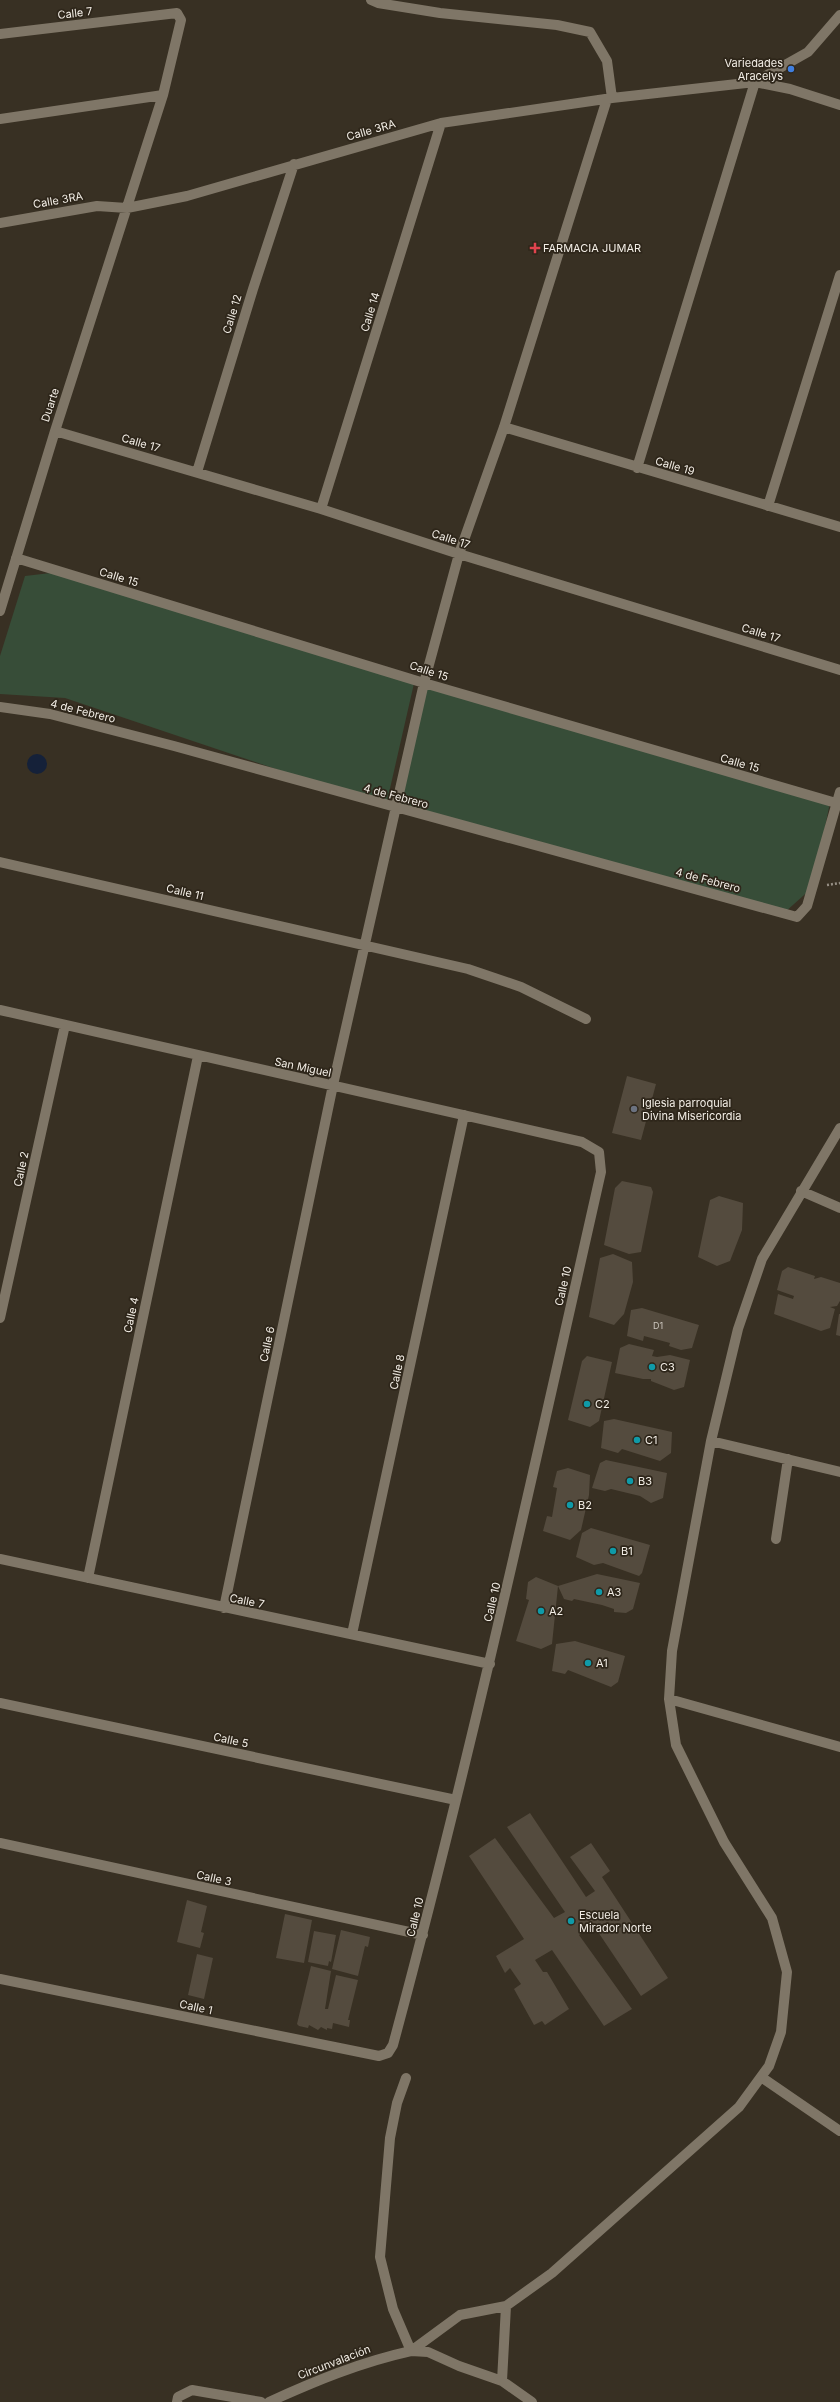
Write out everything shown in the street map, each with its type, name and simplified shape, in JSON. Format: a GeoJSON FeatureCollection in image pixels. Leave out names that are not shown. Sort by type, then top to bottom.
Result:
{"type":"FeatureCollection","features":[{"type":"Feature","properties":{"kind":"street"},"geometry":{"type":"LineString","coordinates":[[371,0],[378,3],[440,13],[557,24],[590,32],[607,61],[610,98]]}},
{"type":"Feature","properties":{"kind":"street","name":"Calle 7"},"geometry":{"type":"LineString","coordinates":[[0,34],[177,13]]}},
{"type":"Feature","properties":{"kind":"street","name":"Duarte"},"geometry":{"type":"LineString","coordinates":[[0,611],[55,431],[163,95],[181,20],[177,13]]}},
{"type":"Feature","properties":{"kind":"street"},"geometry":{"type":"LineString","coordinates":[[637,468],[754,82],[808,52],[840,15]]}},
{"type":"Feature","properties":{"kind":"street"},"geometry":{"type":"LineString","coordinates":[[754,82],[790,90],[840,105]]}},
{"type":"Feature","properties":{"kind":"street","name":"Calle 3RA"},"geometry":{"type":"LineString","coordinates":[[0,223],[97,206],[127,208],[187,196],[441,123],[610,98],[754,82]]}},
{"type":"Feature","properties":{"kind":"street"},"geometry":{"type":"LineString","coordinates":[[0,119],[163,95]]}},
{"type":"Feature","properties":{"kind":"street","name":"Calle 6"},"geometry":{"type":"LineString","coordinates":[[224,1608],[333,1085],[394,808],[424,683],[459,554],[504,427],[610,98]]}},
{"type":"Feature","properties":{"kind":"street","name":"Calle 14"},"geometry":{"type":"LineString","coordinates":[[321,509],[441,123]]}},
{"type":"Feature","properties":{"kind":"street","name":"Calle 12"},"geometry":{"type":"LineString","coordinates":[[197,472],[264,254],[294,164]]}},
{"type":"Feature","properties":{"kind":"street"},"geometry":{"type":"LineString","coordinates":[[768,506],[840,275]]}},
{"type":"Feature","properties":{"kind":"street","name":"Calle 19"},"geometry":{"type":"LineString","coordinates":[[504,427],[637,468],[840,527]]}},
{"type":"Feature","properties":{"kind":"street","name":"Calle 17"},"geometry":{"type":"LineString","coordinates":[[55,431],[321,509],[459,554],[840,670]]}},
{"type":"Feature","properties":{"kind":"street","name":"Calle 15"},"geometry":{"type":"LineString","coordinates":[[16,558],[424,683],[836,803]]}},
{"type":"Feature","properties":{"kind":"street","name":"4 de Febrero"},"geometry":{"type":"LineString","coordinates":[[0,707],[57,716],[797,917],[807,906],[836,803]]}},
{"type":"Feature","properties":{"kind":"street"},"geometry":{"type":"LineString","coordinates":[[836,803],[840,792]]}},
{"type":"Feature","properties":{"kind":"street","name":"Calle 11"},"geometry":{"type":"LineString","coordinates":[[0,862],[468,969],[521,987],[586,1019]]}},
{"type":"Feature","properties":{"kind":"street","name":"San Miguel"},"geometry":{"type":"LineString","coordinates":[[0,1010],[582,1142],[599,1152]]}},
{"type":"Feature","properties":{"kind":"street","name":"Calle 2"},"geometry":{"type":"LineString","coordinates":[[0,1318],[65,1025]]}},
{"type":"Feature","properties":{"kind":"street","name":"Calle 4"},"geometry":{"type":"LineString","coordinates":[[88,1578],[198,1056]]}},
{"type":"Feature","properties":{"kind":"street","name":"Calle 8"},"geometry":{"type":"LineString","coordinates":[[352,1634],[464,1115]]}},
{"type":"Feature","properties":{"kind":"street"},"geometry":{"type":"LineString","coordinates":[[410,2351],[460,2315],[506,2306],[552,2273],[739,2108],[769,2066],[781,2032],[787,1972],[772,1918],[724,1842],[676,1745],[669,1699],[672,1651],[710,1441],[738,1329],[762,1260],[801,1191],[840,1128]]}},
{"type":"Feature","properties":{"kind":"street","name":"Calle 10"},"geometry":{"type":"LineString","coordinates":[[388,2053],[393,2045],[423,1936],[490,1664],[601,1172],[599,1152]]}},
{"type":"Feature","properties":{"kind":"street"},"geometry":{"type":"LineString","coordinates":[[801,1191],[840,1208]]}},
{"type":"Feature","properties":{"kind":"street"},"geometry":{"type":"LineString","coordinates":[[710,1441],[840,1472]]}},
{"type":"Feature","properties":{"kind":"street"},"geometry":{"type":"LineString","coordinates":[[776,1538],[788,1459]]}},
{"type":"Feature","properties":{"kind":"street","name":"Calle 7"},"geometry":{"type":"LineString","coordinates":[[0,1559],[490,1664]]}},
{"type":"Feature","properties":{"kind":"street"},"geometry":{"type":"LineString","coordinates":[[669,1699],[840,1747]]}},
{"type":"Feature","properties":{"kind":"street","name":"Calle 5"},"geometry":{"type":"LineString","coordinates":[[0,1703],[456,1800]]}},
{"type":"Feature","properties":{"kind":"street","name":"Calle 3"},"geometry":{"type":"LineString","coordinates":[[0,1843],[423,1936]]}},
{"type":"Feature","properties":{"kind":"street","name":"Calle 1"},"geometry":{"type":"LineString","coordinates":[[0,1979],[379,2056],[388,2053]]}},
{"type":"Feature","properties":{"kind":"street"},"geometry":{"type":"LineString","coordinates":[[406,2078],[397,2103],[390,2138],[380,2257],[394,2309],[410,2351]]}},
{"type":"Feature","properties":{"kind":"street"},"geometry":{"type":"LineString","coordinates":[[761,2078],[840,2131]]}},
{"type":"Feature","properties":{"kind":"street"},"geometry":{"type":"LineString","coordinates":[[502,2381],[506,2306]]}},
{"type":"Feature","properties":{"kind":"street"},"geometry":{"type":"LineString","coordinates":[[410,2351],[428,2352],[459,2366],[502,2381],[532,2402]]}},
{"type":"Feature","properties":{"kind":"street","name":"Circunvalación"},"geometry":{"type":"LineString","coordinates":[[269,2402],[318,2380],[373,2359],[410,2351]]}},
{"type":"Feature","properties":{"kind":"street"},"geometry":{"type":"LineString","coordinates":[[177,2402],[178,2397],[192,2390],[261,2402]]}},
{"type":"Feature","properties":{"kind":"green space"},"geometry":{"type":"Polygon","coordinates":[[[59,572],[415,679],[386,806],[65,698],[0,694],[0,656],[25,576],[59,572]]]}},
{"type":"Feature","properties":{"kind":"green space"},"geometry":{"type":"Polygon","coordinates":[[[424,683],[830,802],[813,887],[784,913],[395,802],[424,683]]]}},
{"type":"Feature","properties":{"kind":"water"},"geometry":{"type":"Polygon","coordinates":[[[37,754],[44,757],[47,764],[44,771],[37,774],[30,771],[27,764],[30,757],[37,754]]]}},
{"type":"Feature","properties":{"kind":"building","name":"Iglesia parroquial Divina Misericordia"},"geometry":{"type":"Polygon","coordinates":[[[627,1076],[656,1084],[641,1140],[612,1133],[627,1076]]]}},
{"type":"Feature","properties":{"kind":"building"},"geometry":{"type":"Polygon","coordinates":[[[622,1181],[651,1187],[653,1192],[641,1252],[629,1254],[604,1245],[615,1188],[622,1181]]]}},
{"type":"Feature","properties":{"kind":"building"},"geometry":{"type":"Polygon","coordinates":[[[719,1196],[743,1203],[742,1230],[730,1261],[717,1266],[698,1257],[710,1200],[719,1196]]]}},
{"type":"Feature","properties":{"kind":"building"},"geometry":{"type":"Polygon","coordinates":[[[613,1254],[632,1262],[633,1282],[624,1314],[614,1325],[589,1317],[600,1258],[613,1254]]]}},
{"type":"Feature","properties":{"kind":"building"},"geometry":{"type":"Polygon","coordinates":[[[788,1267],[815,1276],[814,1279],[821,1277],[840,1283],[840,1301],[837,1306],[830,1307],[835,1309],[830,1328],[821,1331],[774,1314],[778,1294],[793,1299],[794,1296],[777,1290],[782,1271],[788,1267]]]}},
{"type":"Feature","properties":{"kind":"building"},"geometry":{"type":"Polygon","coordinates":[[[642,1308],[699,1325],[692,1348],[681,1350],[669,1346],[670,1343],[644,1336],[643,1341],[627,1336],[631,1310],[642,1308]]]}},
{"type":"Feature","properties":{"kind":"building"},"geometry":{"type":"Polygon","coordinates":[[[840,1314],[840,1336],[836,1335],[840,1314]]]}},
{"type":"Feature","properties":{"kind":"building","name":"C3"},"geometry":{"type":"Polygon","coordinates":[[[629,1344],[654,1350],[652,1356],[657,1357],[670,1355],[690,1360],[684,1387],[674,1390],[651,1381],[651,1379],[643,1379],[615,1373],[620,1348],[629,1344]]]}},
{"type":"Feature","properties":{"kind":"building","name":"C2"},"geometry":{"type":"Polygon","coordinates":[[[587,1356],[612,1362],[599,1421],[590,1427],[568,1420],[582,1361],[587,1356]]]}},
{"type":"Feature","properties":{"kind":"building","name":"C1"},"geometry":{"type":"Polygon","coordinates":[[[614,1419],[672,1432],[671,1453],[660,1461],[622,1449],[618,1453],[601,1448],[604,1421],[614,1419]]]}},
{"type":"Feature","properties":{"kind":"building","name":"B3"},"geometry":{"type":"Polygon","coordinates":[[[606,1460],[667,1473],[663,1498],[651,1503],[640,1496],[611,1489],[605,1491],[592,1488],[600,1463],[606,1460]]]}},
{"type":"Feature","properties":{"kind":"building","name":"B2"},"geometry":{"type":"Polygon","coordinates":[[[568,1468],[590,1475],[589,1495],[581,1530],[570,1540],[543,1531],[547,1516],[552,1517],[557,1488],[553,1487],[557,1471],[568,1468]]]}},
{"type":"Feature","properties":{"kind":"building","name":"B1"},"geometry":{"type":"Polygon","coordinates":[[[591,1528],[650,1545],[642,1573],[639,1576],[603,1563],[594,1565],[576,1557],[582,1533],[591,1528]]]}},
{"type":"Feature","properties":{"kind":"building","name":"A3"},"geometry":{"type":"Polygon","coordinates":[[[597,1574],[640,1583],[633,1609],[626,1613],[614,1612],[614,1609],[602,1605],[574,1599],[572,1601],[564,1599],[558,1586],[597,1574]]]}},
{"type":"Feature","properties":{"kind":"building","name":"A2"},"geometry":{"type":"Polygon","coordinates":[[[536,1577],[558,1586],[552,1644],[541,1649],[516,1641],[529,1600],[526,1599],[528,1582],[536,1577]]]}},
{"type":"Feature","properties":{"kind":"building","name":"A1"},"geometry":{"type":"Polygon","coordinates":[[[575,1641],[625,1656],[618,1682],[611,1687],[568,1670],[565,1674],[552,1671],[556,1644],[575,1641]]]}},
{"type":"Feature","properties":{"kind":"building","name":"Escuela Mirador Norte"},"geometry":{"type":"Polygon","coordinates":[[[530,1813],[586,1897],[595,1891],[570,1857],[591,1843],[610,1871],[602,1877],[668,1978],[641,1996],[592,1923],[579,1935],[632,2009],[604,2026],[552,1950],[535,1960],[543,1972],[547,1972],[569,2009],[545,2025],[542,2021],[534,2025],[514,1989],[521,1984],[510,1968],[505,1973],[496,1956],[524,1939],[469,1856],[495,1838],[554,1918],[565,1912],[507,1827],[530,1813]]]}},
{"type":"Feature","properties":{"kind":"building"},"geometry":{"type":"Polygon","coordinates":[[[187,1900],[207,1906],[201,1932],[204,1933],[200,1948],[177,1942],[187,1900]]]}},
{"type":"Feature","properties":{"kind":"building"},"geometry":{"type":"Polygon","coordinates":[[[285,1914],[312,1920],[304,1963],[276,1958],[285,1914]]]}},
{"type":"Feature","properties":{"kind":"building"},"geometry":{"type":"Polygon","coordinates":[[[341,1930],[370,1937],[368,1947],[365,1946],[358,1976],[332,1969],[341,1930]]]}},
{"type":"Feature","properties":{"kind":"building"},"geometry":{"type":"Polygon","coordinates":[[[314,1931],[336,1935],[331,1962],[329,1961],[328,1966],[308,1962],[314,1931]]]}},
{"type":"Feature","properties":{"kind":"building"},"geometry":{"type":"Polygon","coordinates":[[[197,1954],[213,1958],[204,1999],[188,1995],[197,1954]]]}},
{"type":"Feature","properties":{"kind":"building"},"geometry":{"type":"Polygon","coordinates":[[[311,1966],[331,1971],[325,2009],[328,2009],[336,1975],[358,1980],[348,2020],[350,2020],[349,2027],[333,2023],[332,2029],[327,2028],[327,2030],[321,2027],[318,2030],[309,2025],[308,2028],[297,2024],[311,1966]]]}},
{"type":"Feature","properties":{"kind":"place","name":"Variedades Aracelys"},"geometry":{"type":"Point","coordinates":[791,69]}},
{"type":"Feature","properties":{"kind":"place","name":"FARMACIA JUMAR"},"geometry":{"type":"Point","coordinates":[535,248]}},
{"type":"Feature","properties":{"kind":"place","name":"Iglesia parroquial Divina Misericordia"},"geometry":{"type":"Point","coordinates":[634,1109]}},
{"type":"Feature","properties":{"kind":"place","name":"C3"},"geometry":{"type":"Point","coordinates":[652,1367]}},
{"type":"Feature","properties":{"kind":"place","name":"C2"},"geometry":{"type":"Point","coordinates":[587,1404]}},
{"type":"Feature","properties":{"kind":"place","name":"C1"},"geometry":{"type":"Point","coordinates":[637,1440]}},
{"type":"Feature","properties":{"kind":"place","name":"B3"},"geometry":{"type":"Point","coordinates":[630,1481]}},
{"type":"Feature","properties":{"kind":"place","name":"B2"},"geometry":{"type":"Point","coordinates":[570,1505]}},
{"type":"Feature","properties":{"kind":"place","name":"B1"},"geometry":{"type":"Point","coordinates":[613,1551]}},
{"type":"Feature","properties":{"kind":"place","name":"A3"},"geometry":{"type":"Point","coordinates":[599,1592]}},
{"type":"Feature","properties":{"kind":"place","name":"A2"},"geometry":{"type":"Point","coordinates":[541,1611]}},
{"type":"Feature","properties":{"kind":"place","name":"A1"},"geometry":{"type":"Point","coordinates":[588,1663]}},
{"type":"Feature","properties":{"kind":"place","name":"Escuela Mirador Norte"},"geometry":{"type":"Point","coordinates":[571,1921]}}]}
